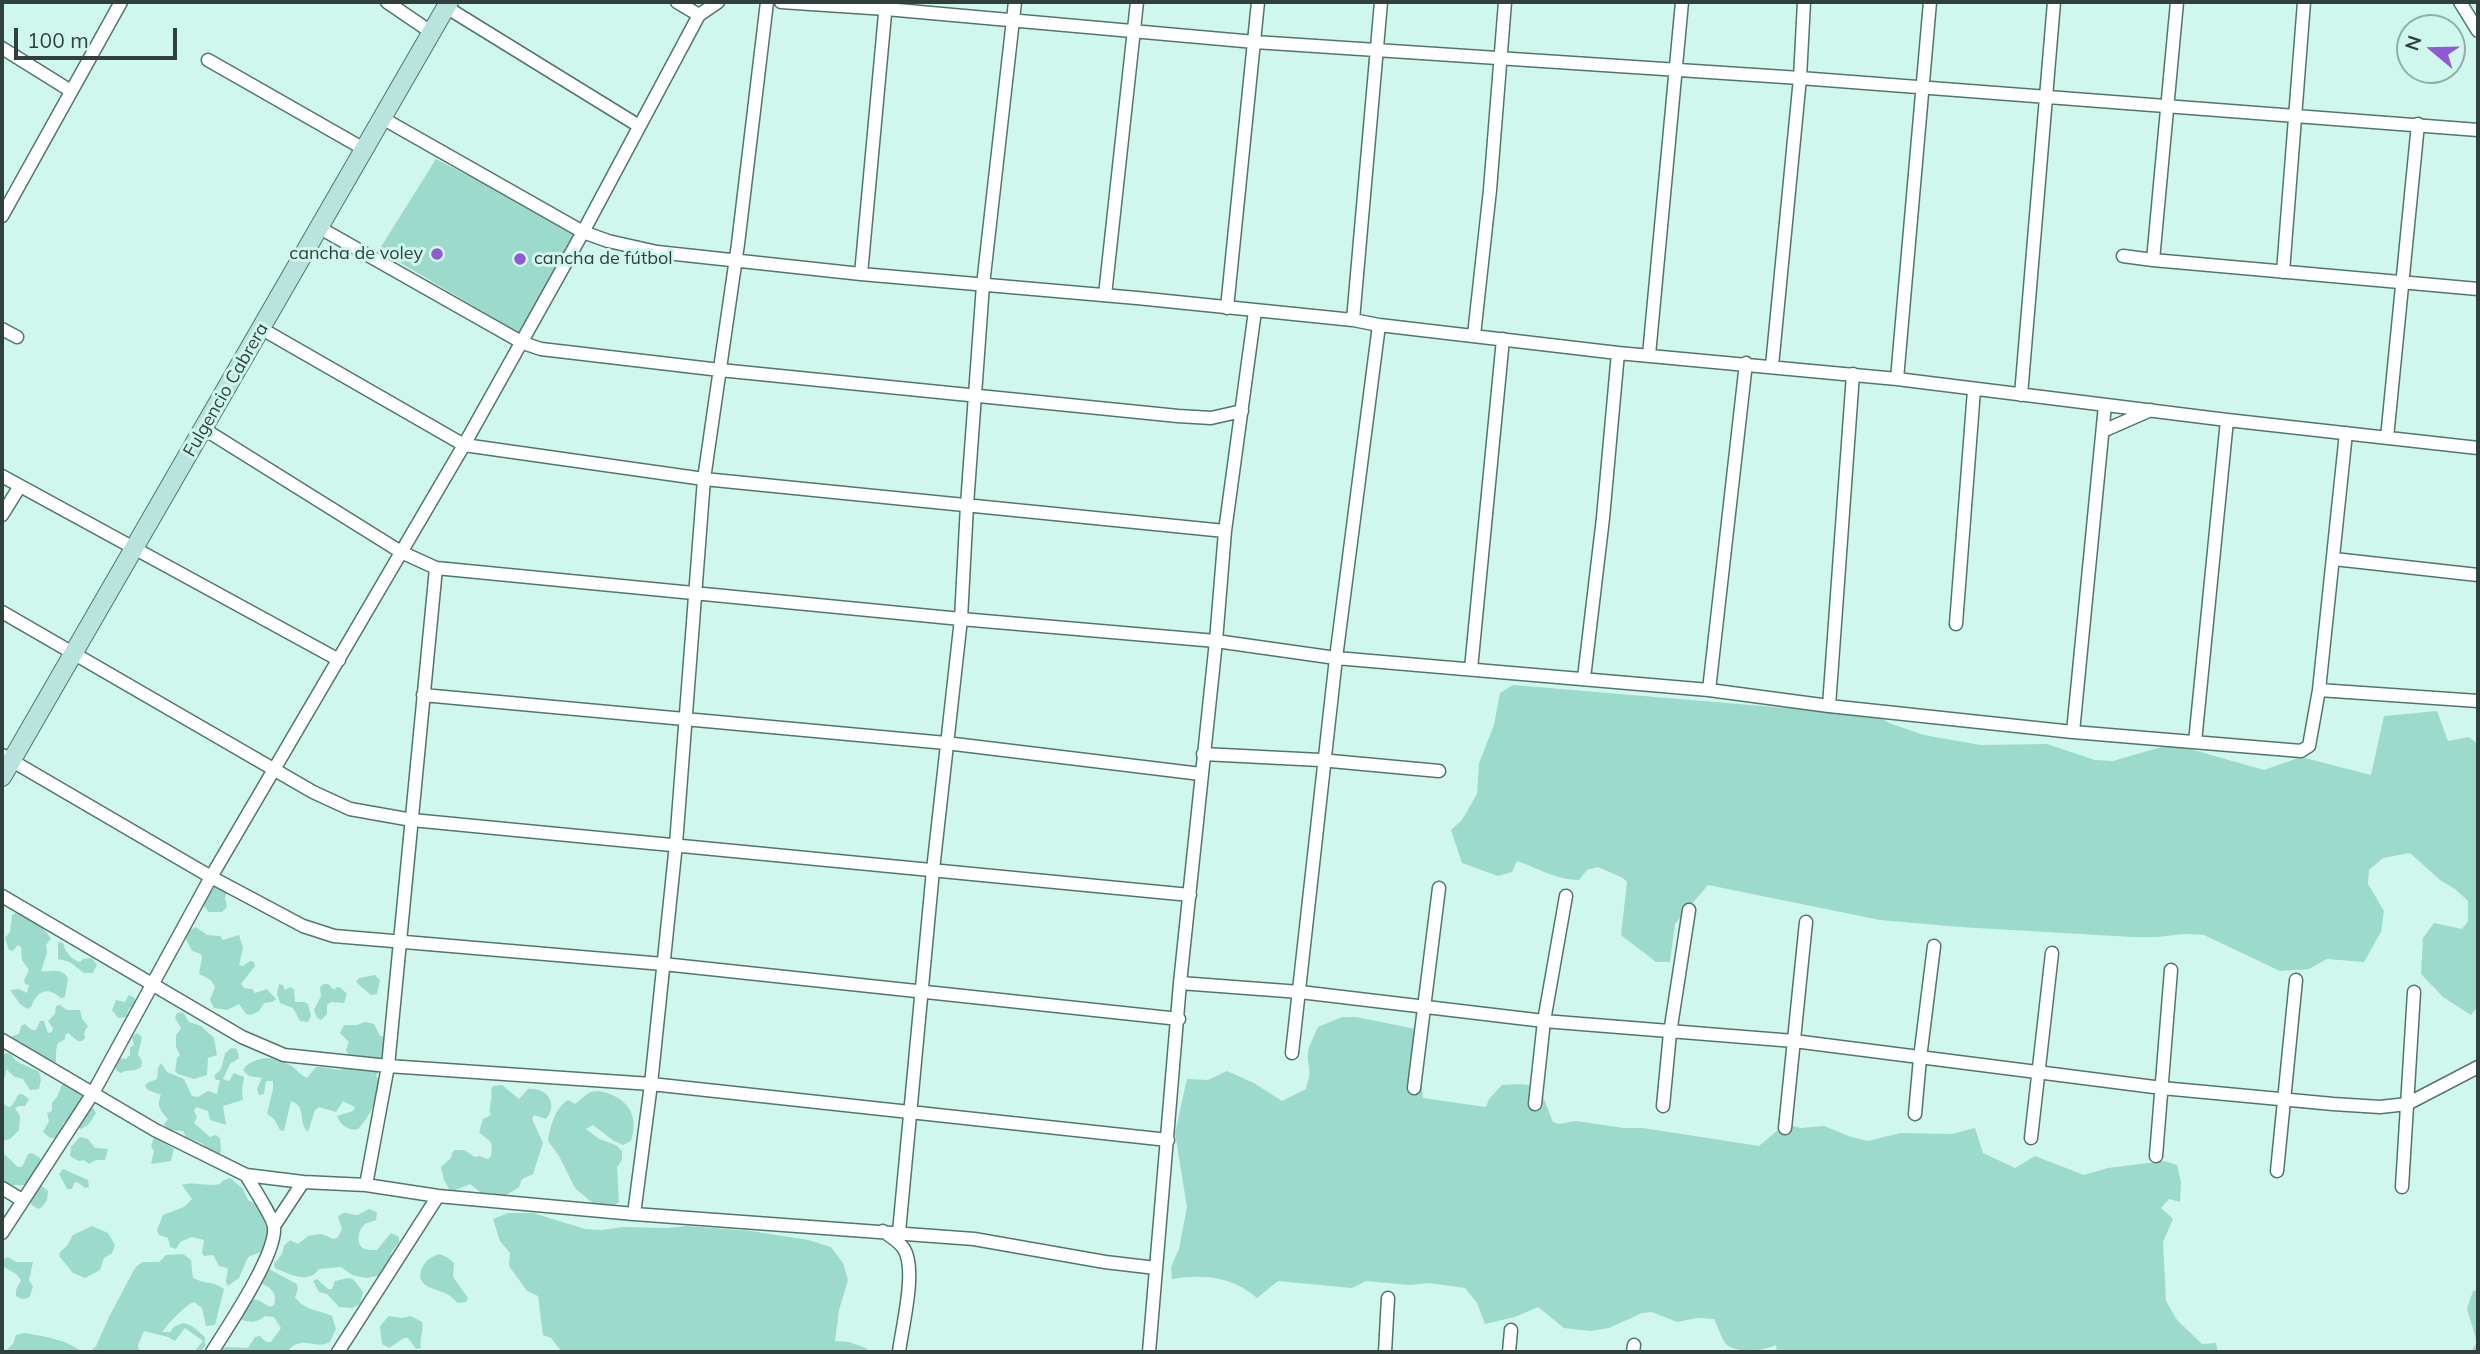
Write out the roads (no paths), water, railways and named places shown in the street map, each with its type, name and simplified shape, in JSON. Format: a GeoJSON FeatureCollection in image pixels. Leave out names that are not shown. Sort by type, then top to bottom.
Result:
{"type":"FeatureCollection","features":[{"type":"Feature","properties":{"kind":"main road","name":"Fulgencio Cabrera"},"geometry":{"type":"LineString","coordinates":[[2,777],[6,758],[74,652],[447,5]]}},
{"type":"Feature","properties":{"kind":"street"},"geometry":{"type":"LineString","coordinates":[[2,216],[121,2]]}},
{"type":"Feature","properties":{"kind":"street"},"geometry":{"type":"LineString","coordinates":[[387,2],[431,32]]}},
{"type":"Feature","properties":{"kind":"street"},"geometry":{"type":"LineString","coordinates":[[677,2],[699,15]]}},
{"type":"Feature","properties":{"kind":"street"},"geometry":{"type":"LineString","coordinates":[[2,1233],[93,1093],[211,877],[523,343],[699,15],[718,2]]}},
{"type":"Feature","properties":{"kind":"street"},"geometry":{"type":"LineString","coordinates":[[634,1214],[651,1084],[676,844],[704,479],[767,2]]}},
{"type":"Feature","properties":{"kind":"street"},"geometry":{"type":"LineString","coordinates":[[781,2],[886,5],[1013,21],[1255,42],[1800,78],[2478,130]]}},
{"type":"Feature","properties":{"kind":"street"},"geometry":{"type":"LineString","coordinates":[[899,1232],[933,870],[961,619],[983,285],[1015,2]]}},
{"type":"Feature","properties":{"kind":"street"},"geometry":{"type":"LineString","coordinates":[[1105,295],[1137,2]]}},
{"type":"Feature","properties":{"kind":"street"},"geometry":{"type":"LineString","coordinates":[[1227,308],[1258,2]]}},
{"type":"Feature","properties":{"kind":"street"},"geometry":{"type":"LineString","coordinates":[[1353,320],[1381,2]]}},
{"type":"Feature","properties":{"kind":"street"},"geometry":{"type":"LineString","coordinates":[[1474,335],[1490,190],[1505,2]]}},
{"type":"Feature","properties":{"kind":"street"},"geometry":{"type":"LineString","coordinates":[[1648,355],[1682,2]]}},
{"type":"Feature","properties":{"kind":"street"},"geometry":{"type":"LineString","coordinates":[[1772,366],[1800,78],[1804,2]]}},
{"type":"Feature","properties":{"kind":"street"},"geometry":{"type":"LineString","coordinates":[[1897,379],[1930,2]]}},
{"type":"Feature","properties":{"kind":"street"},"geometry":{"type":"LineString","coordinates":[[2021,395],[2054,2]]}},
{"type":"Feature","properties":{"kind":"street"},"geometry":{"type":"LineString","coordinates":[[2153,260],[2177,2]]}},
{"type":"Feature","properties":{"kind":"street"},"geometry":{"type":"LineString","coordinates":[[2283,272],[2304,2]]}},
{"type":"Feature","properties":{"kind":"street"},"geometry":{"type":"LineString","coordinates":[[2460,2],[2478,31]]}},
{"type":"Feature","properties":{"kind":"street"},"geometry":{"type":"LineString","coordinates":[[447,5],[639,126]]}},
{"type":"Feature","properties":{"kind":"street"},"geometry":{"type":"LineString","coordinates":[[861,274],[886,5]]}},
{"type":"Feature","properties":{"kind":"street"},"geometry":{"type":"LineString","coordinates":[[2,48],[71,91]]}},
{"type":"Feature","properties":{"kind":"street"},"geometry":{"type":"LineString","coordinates":[[208,60],[364,149]]}},
{"type":"Feature","properties":{"kind":"street"},"geometry":{"type":"LineString","coordinates":[[383,118],[583,232],[630,247],[861,274],[1105,295],[1353,320],[1618,352],[1853,374],[2227,421],[2478,448]]}},
{"type":"Feature","properties":{"kind":"street"},"geometry":{"type":"LineString","coordinates":[[2387,438],[2418,124]]}},
{"type":"Feature","properties":{"kind":"street"},"geometry":{"type":"LineString","coordinates":[[320,228],[523,343],[565,353],[1211,418],[1224,423],[1238,436]]}},
{"type":"Feature","properties":{"kind":"street"},"geometry":{"type":"LineString","coordinates":[[2123,256],[2478,289]]}},
{"type":"Feature","properties":{"kind":"street"},"geometry":{"type":"LineString","coordinates":[[1149,1352],[1180,983],[1225,531],[1255,311]]}},
{"type":"Feature","properties":{"kind":"street"},"geometry":{"type":"LineString","coordinates":[[1292,1053],[1336,658],[1379,325]]}},
{"type":"Feature","properties":{"kind":"street"},"geometry":{"type":"LineString","coordinates":[[2,328],[17,337]]}},
{"type":"Feature","properties":{"kind":"street"},"geometry":{"type":"LineString","coordinates":[[262,330],[464,445],[704,479],[1225,531]]}},
{"type":"Feature","properties":{"kind":"street"},"geometry":{"type":"LineString","coordinates":[[1471,669],[1503,339]]}},
{"type":"Feature","properties":{"kind":"street"},"geometry":{"type":"LineString","coordinates":[[1584,678],[1603,518],[1618,352]]}},
{"type":"Feature","properties":{"kind":"street"},"geometry":{"type":"LineString","coordinates":[[1709,690],[1746,363]]}},
{"type":"Feature","properties":{"kind":"street"},"geometry":{"type":"LineString","coordinates":[[1829,706],[1853,374]]}},
{"type":"Feature","properties":{"kind":"street"},"geometry":{"type":"LineString","coordinates":[[1956,624],[1974,390]]}},
{"type":"Feature","properties":{"kind":"street"},"geometry":{"type":"LineString","coordinates":[[2073,732],[2105,405]]}},
{"type":"Feature","properties":{"kind":"street"},"geometry":{"type":"LineString","coordinates":[[2103,431],[2152,410]]}},
{"type":"Feature","properties":{"kind":"street"},"geometry":{"type":"LineString","coordinates":[[1211,418],[1242,411]]}},
{"type":"Feature","properties":{"kind":"street"},"geometry":{"type":"LineString","coordinates":[[2195,742],[2227,421]]}},
{"type":"Feature","properties":{"kind":"street"},"geometry":{"type":"LineString","coordinates":[[204,429],[401,552],[436,568],[1216,641],[1336,658],[1709,690],[1829,706],[2073,732],[2301,751],[2309,746],[2319,690],[2346,433]]}},
{"type":"Feature","properties":{"kind":"street"},"geometry":{"type":"LineString","coordinates":[[2,476],[340,660]]}},
{"type":"Feature","properties":{"kind":"street"},"geometry":{"type":"LineString","coordinates":[[2,515],[20,486]]}},
{"type":"Feature","properties":{"kind":"street"},"geometry":{"type":"LineString","coordinates":[[2334,559],[2478,575]]}},
{"type":"Feature","properties":{"kind":"street"},"geometry":{"type":"LineString","coordinates":[[366,1185],[388,1066],[436,568]]}},
{"type":"Feature","properties":{"kind":"street"},"geometry":{"type":"LineString","coordinates":[[2,612],[330,802],[351,809],[412,820],[1190,895]]}},
{"type":"Feature","properties":{"kind":"street"},"geometry":{"type":"LineString","coordinates":[[2319,690],[2478,701]]}},
{"type":"Feature","properties":{"kind":"street"},"geometry":{"type":"LineString","coordinates":[[423,695],[946,743],[1201,774]]}},
{"type":"Feature","properties":{"kind":"street"},"geometry":{"type":"LineString","coordinates":[[1203,754],[1439,771]]}},
{"type":"Feature","properties":{"kind":"street"},"geometry":{"type":"LineString","coordinates":[[6,758],[211,877],[317,932],[334,936],[663,964],[1179,1019]]}},
{"type":"Feature","properties":{"kind":"street"},"geometry":{"type":"LineString","coordinates":[[1414,1088],[1439,888]]}},
{"type":"Feature","properties":{"kind":"street"},"geometry":{"type":"LineString","coordinates":[[2,896],[242,1037],[284,1055],[388,1066],[651,1084],[1168,1140]]}},
{"type":"Feature","properties":{"kind":"street"},"geometry":{"type":"LineString","coordinates":[[1535,1104],[1544,1021],[1566,896]]}},
{"type":"Feature","properties":{"kind":"street"},"geometry":{"type":"LineString","coordinates":[[1662,1106],[1689,910]]}},
{"type":"Feature","properties":{"kind":"street"},"geometry":{"type":"LineString","coordinates":[[1785,1128],[1806,922]]}},
{"type":"Feature","properties":{"kind":"street"},"geometry":{"type":"LineString","coordinates":[[1915,1114],[1934,946]]}},
{"type":"Feature","properties":{"kind":"street"},"geometry":{"type":"LineString","coordinates":[[2031,1138],[2052,953]]}},
{"type":"Feature","properties":{"kind":"street"},"geometry":{"type":"LineString","coordinates":[[2156,1156],[2171,970]]}},
{"type":"Feature","properties":{"kind":"street"},"geometry":{"type":"LineString","coordinates":[[2277,1171],[2296,980]]}},
{"type":"Feature","properties":{"kind":"street"},"geometry":{"type":"LineString","coordinates":[[1180,983],[1300,992],[1670,1033],[1794,1041],[2162,1088],[2380,1107],[2407,1104],[2478,1067]]}},
{"type":"Feature","properties":{"kind":"street"},"geometry":{"type":"LineString","coordinates":[[2402,1187],[2414,992]]}},
{"type":"Feature","properties":{"kind":"street"},"geometry":{"type":"LineString","coordinates":[[2,1040],[193,1151],[246,1175],[634,1214],[974,1239],[1156,1268]]}},
{"type":"Feature","properties":{"kind":"street"},"geometry":{"type":"LineString","coordinates":[[246,1175],[274,1226]]}},
{"type":"Feature","properties":{"kind":"street"},"geometry":{"type":"LineString","coordinates":[[212,1352],[269,1250],[274,1226],[303,1182]]}},
{"type":"Feature","properties":{"kind":"street"},"geometry":{"type":"LineString","coordinates":[[2,1188],[22,1200]]}},
{"type":"Feature","properties":{"kind":"street"},"geometry":{"type":"LineString","coordinates":[[338,1352],[438,1196]]}},
{"type":"Feature","properties":{"kind":"street"},"geometry":{"type":"LineString","coordinates":[[882,1231],[898,1241],[905,1250],[910,1266],[899,1352]]}},
{"type":"Feature","properties":{"kind":"street"},"geometry":{"type":"LineString","coordinates":[[1385,1352],[1388,1298]]}},
{"type":"Feature","properties":{"kind":"street"},"geometry":{"type":"LineString","coordinates":[[1509,1352],[1511,1330]]}},
{"type":"Feature","properties":{"kind":"place","name":"cancha de voley"},"geometry":{"type":"Point","coordinates":[437,254]}},
{"type":"Feature","properties":{"kind":"place","name":"cancha de fútbol"},"geometry":{"type":"Point","coordinates":[520,259]}}]}
